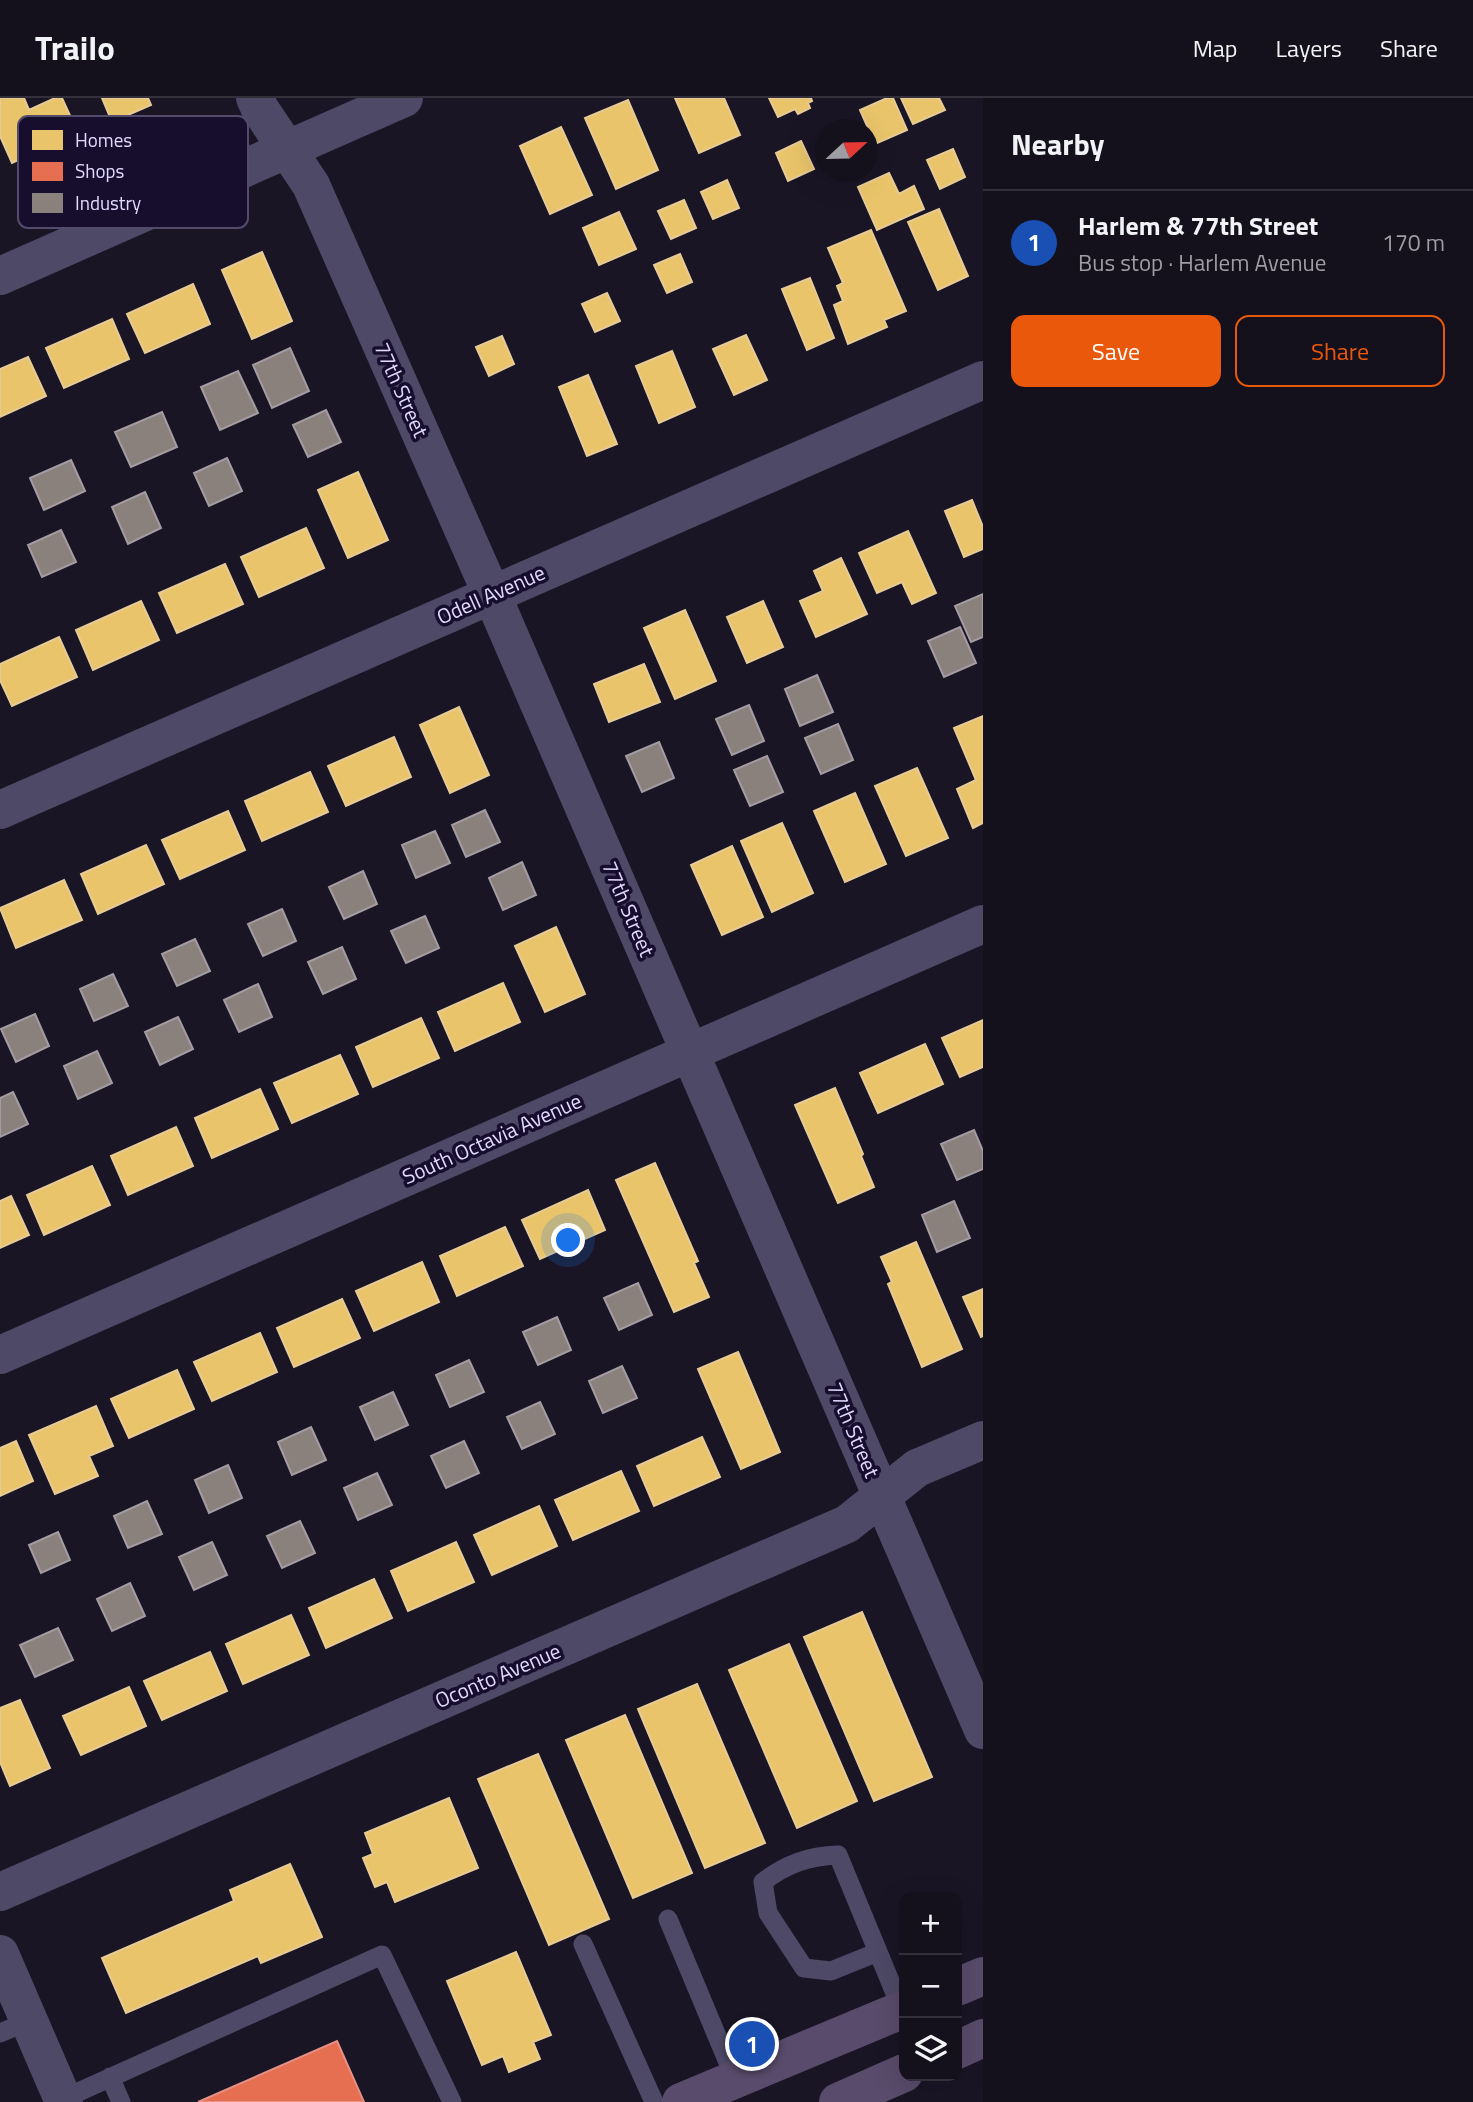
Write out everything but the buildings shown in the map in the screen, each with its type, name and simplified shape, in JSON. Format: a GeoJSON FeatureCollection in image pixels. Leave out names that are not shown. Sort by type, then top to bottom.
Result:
{"type":"FeatureCollection","features":[{"type":"Feature","properties":{"kind":"main road"},"geometry":{"type":"LineString","coordinates":[[962,1985],[983,1976]]}},
{"type":"Feature","properties":{"kind":"main road"},"geometry":{"type":"LineString","coordinates":[[681,2102],[899,2011]]}},
{"type":"Feature","properties":{"kind":"main road"},"geometry":{"type":"LineString","coordinates":[[962,2048],[983,2038]]}},
{"type":"Feature","properties":{"kind":"main road"},"geometry":{"type":"LineString","coordinates":[[838,2102],[899,2075]]}},
{"type":"Feature","properties":{"kind":"street","name":"77th Street"},"geometry":{"type":"LineString","coordinates":[[256,98],[311,185],[981,1721]]}},
{"type":"Feature","properties":{"kind":"street"},"geometry":{"type":"LineString","coordinates":[[248,168],[404,98]]}},
{"type":"Feature","properties":{"kind":"street"},"geometry":{"type":"LineString","coordinates":[[0,276],[110,228]]}},
{"type":"Feature","properties":{"kind":"street","name":"Odell Avenue"},"geometry":{"type":"LineString","coordinates":[[0,810],[983,380]]}},
{"type":"Feature","properties":{"kind":"street","name":"South Octavia Avenue"},"geometry":{"type":"LineString","coordinates":[[0,1355],[983,924]]}},
{"type":"Feature","properties":{"kind":"street","name":"Oconto Avenue"},"geometry":{"type":"LineString","coordinates":[[0,1892],[847,1524],[918,1468],[983,1440]]}},
{"type":"Feature","properties":{"kind":"street"},"geometry":{"type":"LineString","coordinates":[[0,1954],[14,2027],[64,2100]]}},
{"type":"Feature","properties":{"kind":"lane"},"geometry":{"type":"LineString","coordinates":[[878,1952],[831,1971],[804,1968],[768,1913],[763,1882],[781,1868],[819,1856],[838,1855],[899,2000]]}},
{"type":"Feature","properties":{"kind":"lane"},"geometry":{"type":"LineString","coordinates":[[668,1919],[735,2079]]}},
{"type":"Feature","properties":{"kind":"lane"},"geometry":{"type":"LineString","coordinates":[[583,1944],[654,2102]]}},
{"type":"Feature","properties":{"kind":"lane"},"geometry":{"type":"LineString","coordinates":[[64,2100],[382,1955],[452,2102]]}},
{"type":"Feature","properties":{"kind":"lane"},"geometry":{"type":"LineString","coordinates":[[110,2077],[121,2102]]}},
{"type":"Feature","properties":{"kind":"place","name":"Harlem & 77th Street"},"geometry":{"type":"Point","coordinates":[752,2044]}}]}
